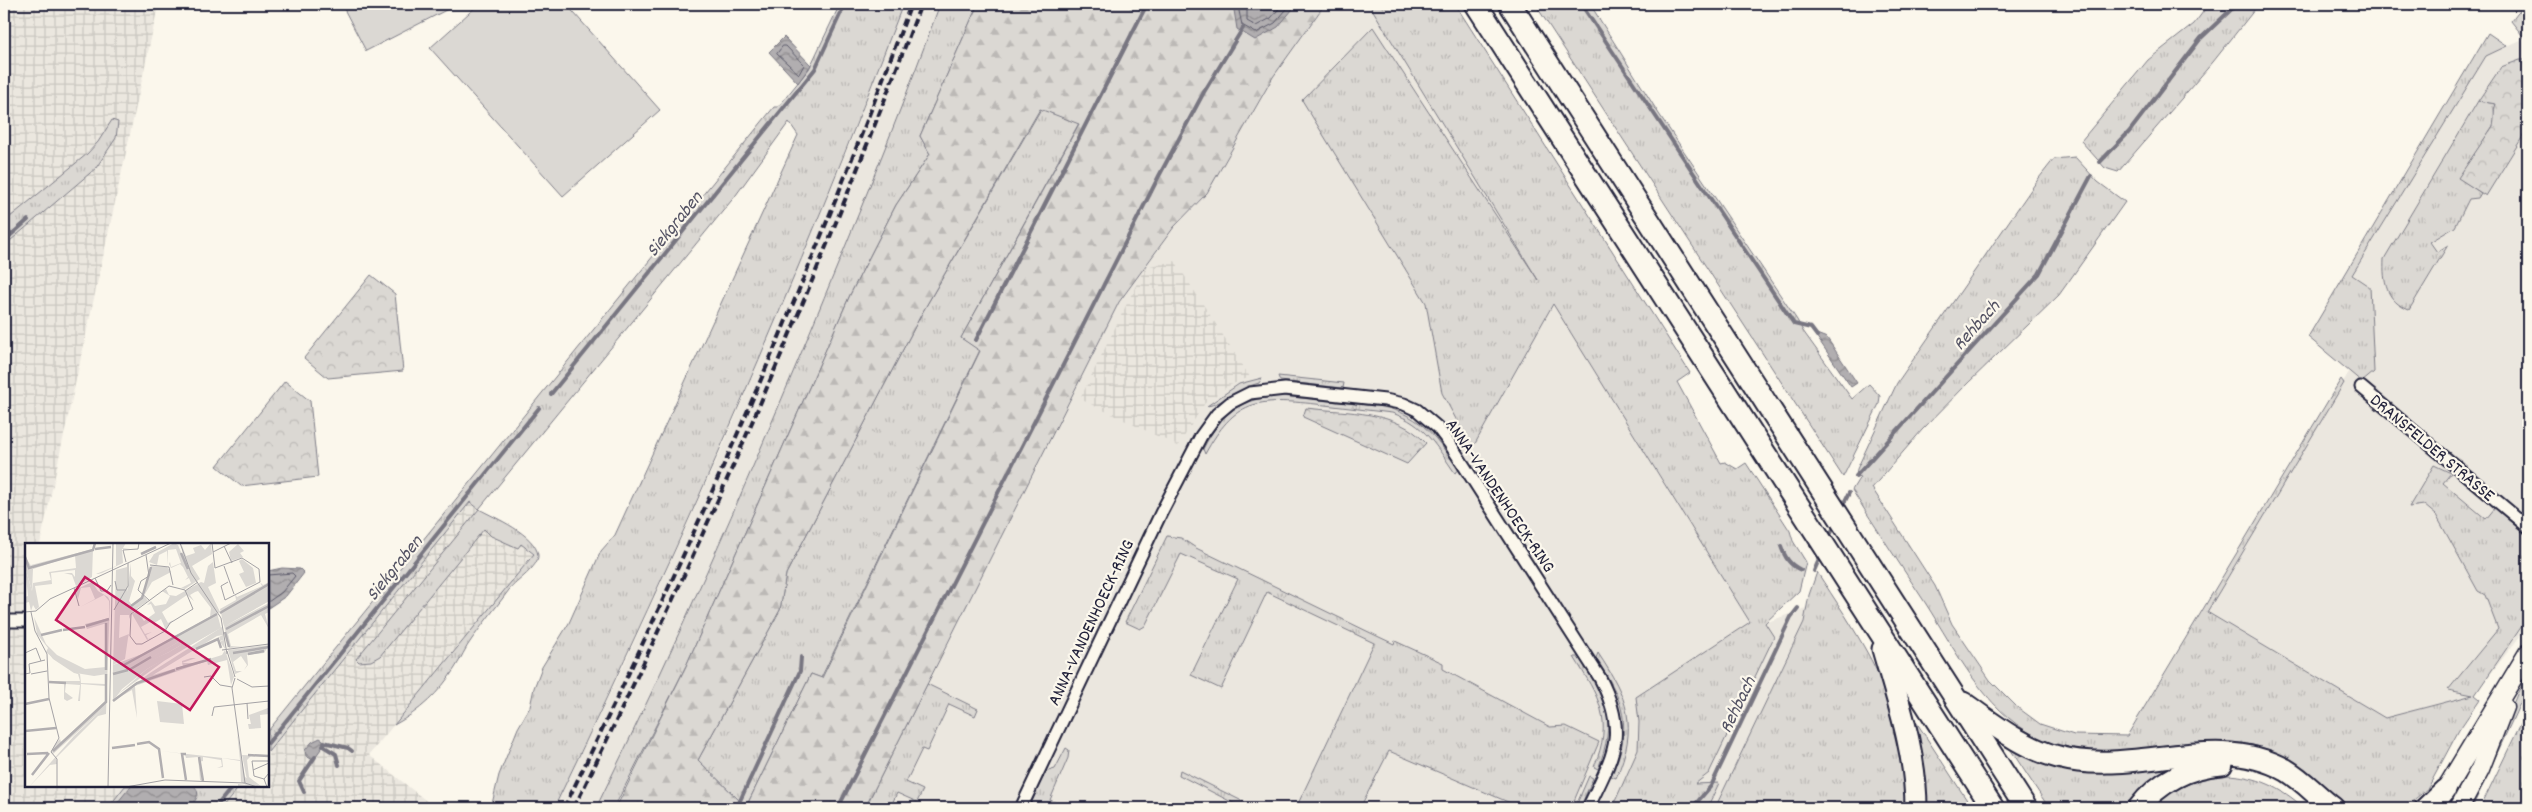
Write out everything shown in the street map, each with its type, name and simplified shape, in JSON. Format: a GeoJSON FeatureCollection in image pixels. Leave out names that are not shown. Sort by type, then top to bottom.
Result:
{"type":"FeatureCollection","features":[{"type":"Feature","properties":{"kind":"highway"},"geometry":{"type":"LineString","coordinates":[[1476,4],[1993,808]]}},
{"type":"Feature","properties":{"kind":"highway"},"geometry":{"type":"LineString","coordinates":[[1510,4],[2026,808]]}},
{"type":"Feature","properties":{"kind":"highway"},"geometry":{"type":"LineString","coordinates":[[1877,627],[1909,741],[1914,774],[1916,808]]}},
{"type":"Feature","properties":{"kind":"highway"},"geometry":{"type":"LineString","coordinates":[[1954,697],[2018,740],[2059,758],[2106,762],[2208,753],[2243,756],[2285,770],[2333,808]]}},
{"type":"Feature","properties":{"kind":"highway"},"geometry":{"type":"LineString","coordinates":[[2139,808],[2153,793],[2176,776],[2200,767],[2228,764],[2270,772],[2289,783],[2316,808]]}},
{"type":"Feature","properties":{"kind":"highway"},"geometry":{"type":"LineString","coordinates":[[2426,808],[2445,790]]}},
{"type":"Feature","properties":{"kind":"main road"},"geometry":{"type":"LineString","coordinates":[[2434,808],[2528,653]]}},
{"type":"Feature","properties":{"kind":"main road"},"geometry":{"type":"LineString","coordinates":[[2459,808],[2483,762],[2516,674]]}},
{"type":"Feature","properties":{"kind":"street","name":"DRANSFELDER STRASSE"},"geometry":{"type":"LineString","coordinates":[[2361,387],[2528,527]]}},
{"type":"Feature","properties":{"kind":"street","name":"ANNA-VANDENHOECK-RING"},"geometry":{"type":"LineString","coordinates":[[1021,808],[1161,513],[1201,436],[1217,414],[1230,403],[1250,393],[1285,389],[1404,404],[1429,420],[1450,444],[1600,678],[1611,699],[1617,719],[1613,756],[1588,808]]}},
{"type":"Feature","properties":{"kind":"street"},"geometry":{"type":"LineString","coordinates":[[4,621],[25,621]]}},
{"type":"Feature","properties":{"kind":"shaded area"},"geometry":{"type":"Polygon","coordinates":[[[4,4],[171,4],[157,11],[40,543],[25,543],[25,787],[218,787],[205,808],[4,808],[4,4]]]}},
{"type":"Feature","properties":{"kind":"shaded area"},"geometry":{"type":"Polygon","coordinates":[[[903,4],[940,4],[897,123],[779,406],[660,678],[596,808],[554,808],[625,662],[726,439],[852,138],[903,4]]]}},
{"type":"Feature","properties":{"kind":"shaded area"},"geometry":{"type":"Polygon","coordinates":[[[1325,4],[1369,4],[1750,622],[1765,623],[1808,607],[1879,808],[865,808],[1119,302],[1174,227],[1207,193],[1273,77],[1325,4]]]}},
{"type":"Feature","properties":{"kind":"shaded area"},"geometry":{"type":"Polygon","coordinates":[[[2488,33],[2507,46],[2528,37],[2528,626],[2474,695],[2385,718],[2207,612],[2349,372],[2308,337],[2488,33]]]}},
{"type":"Feature","properties":{"kind":"shaded area"},"geometry":{"type":"Polygon","coordinates":[[[1175,261],[1250,377],[1228,386],[1205,403],[1178,446],[1080,399],[1145,267],[1175,261]]]}},
{"type":"Feature","properties":{"kind":"shaded area"},"geometry":{"type":"Polygon","coordinates":[[[470,502],[534,554],[369,755],[435,808],[222,808],[239,787],[269,787],[269,751],[470,502]]]}},
{"type":"Feature","properties":{"kind":"green space"},"geometry":{"type":"Polygon","coordinates":[[[350,4],[446,4],[448,9],[366,51],[343,7],[350,4]]]}},
{"type":"Feature","properties":{"kind":"green space"},"geometry":{"type":"Polygon","coordinates":[[[479,4],[566,4],[660,110],[563,196],[430,48],[479,4]]]}},
{"type":"Feature","properties":{"kind":"green space"},"geometry":{"type":"Polygon","coordinates":[[[840,4],[903,4],[822,208],[737,410],[693,510],[554,808],[491,808],[499,775],[518,728],[530,707],[534,688],[542,667],[569,623],[601,551],[615,535],[798,135],[789,122],[736,195],[479,509],[470,502],[269,751],[269,730],[774,107],[778,107],[809,69],[840,4]]]}},
{"type":"Feature","properties":{"kind":"green space"},"geometry":{"type":"Polygon","coordinates":[[[940,4],[978,4],[920,136],[930,154],[896,205],[850,295],[686,666],[614,808],[596,808],[679,634],[757,457],[875,172],[940,4]]]}},
{"type":"Feature","properties":{"kind":"green space"},"geometry":{"type":"Polygon","coordinates":[[[978,4],[1325,4],[1273,77],[1207,193],[1174,227],[1119,302],[865,808],[616,808],[686,666],[850,295],[896,205],[930,154],[920,136],[978,4]],[[1040,109],[922,313],[786,574],[780,610],[698,760],[746,807],[811,674],[822,678],[980,351],[961,338],[1079,124],[1040,109]]]}},
{"type":"Feature","properties":{"kind":"green space"},"geometry":{"type":"Polygon","coordinates":[[[1369,4],[1455,4],[1690,373],[1677,382],[1721,463],[1725,462],[1737,469],[1746,463],[1790,531],[1793,541],[1806,562],[1799,591],[1765,623],[1774,637],[1709,773],[1695,784],[1719,783],[1707,808],[1612,808],[1638,750],[1639,722],[1636,697],[1750,622],[1553,304],[1472,449],[1442,393],[1426,303],[1302,100],[1373,27],[1538,280],[1369,4]]]}},
{"type":"Feature","properties":{"kind":"green space"},"geometry":{"type":"Polygon","coordinates":[[[1535,4],[1590,4],[1659,114],[1803,331],[1852,399],[1869,384],[1880,396],[1879,404],[1843,477],[1535,4]]]}},
{"type":"Feature","properties":{"kind":"green space"},"geometry":{"type":"Polygon","coordinates":[[[2209,4],[2259,4],[2213,62],[2118,172],[2105,168],[2081,141],[2148,60],[2194,24],[2209,4]]]}},
{"type":"Feature","properties":{"kind":"green space"},"geometry":{"type":"Polygon","coordinates":[[[2524,4],[2528,4],[2528,37],[2526,40],[2511,21],[2524,4]]]}},
{"type":"Feature","properties":{"kind":"green space"},"geometry":{"type":"Polygon","coordinates":[[[2488,33],[2507,46],[2486,56],[2352,275],[2370,287],[2374,372],[2362,382],[2308,337],[2488,33]]]}},
{"type":"Feature","properties":{"kind":"green space"},"geometry":{"type":"Polygon","coordinates":[[[2520,60],[2528,60],[2528,128],[2486,196],[2458,178],[2493,126],[2496,104],[2478,101],[2501,67],[2520,60]]]}},
{"type":"Feature","properties":{"kind":"green space"},"geometry":{"type":"Polygon","coordinates":[[[2478,101],[2497,104],[2494,109],[2493,126],[2459,178],[2481,193],[2478,198],[2469,199],[2455,227],[2430,242],[2437,252],[2448,245],[2409,310],[2395,301],[2388,290],[2385,283],[2384,259],[2478,101]]]}},
{"type":"Feature","properties":{"kind":"green space"},"geometry":{"type":"Polygon","coordinates":[[[1041,109],[1079,123],[961,338],[980,350],[821,678],[811,674],[746,807],[698,760],[780,610],[786,574],[922,313],[1041,109]]]}},
{"type":"Feature","properties":{"kind":"green space"},"geometry":{"type":"Polygon","coordinates":[[[112,120],[118,122],[116,138],[96,168],[4,246],[4,222],[87,154],[98,142],[112,120]]]}},
{"type":"Feature","properties":{"kind":"green space"},"geometry":{"type":"Polygon","coordinates":[[[2075,157],[2098,182],[2125,202],[2059,295],[1922,430],[1872,488],[1935,586],[1952,624],[1990,680],[2017,707],[2040,724],[2074,735],[2127,736],[2341,379],[2344,383],[2207,612],[2385,718],[2473,695],[2448,690],[2498,629],[2485,595],[2478,591],[2436,515],[2424,505],[2409,507],[2434,465],[2451,473],[2443,483],[2486,519],[2495,508],[2528,537],[2528,617],[2475,695],[2480,699],[2459,730],[2428,788],[2403,808],[2355,808],[2346,804],[2296,763],[2277,753],[2248,744],[2218,741],[2124,750],[2093,750],[2064,747],[2035,736],[2000,710],[1972,677],[1852,490],[1860,477],[1856,476],[1857,469],[1897,383],[2039,178],[2054,159],[2075,157]]]}},
{"type":"Feature","properties":{"kind":"green space"},"geometry":{"type":"Polygon","coordinates":[[[371,275],[395,294],[403,371],[328,378],[304,358],[371,275]]]}},
{"type":"Feature","properties":{"kind":"green space"},"geometry":{"type":"Polygon","coordinates":[[[1278,376],[1344,383],[1343,388],[1280,381],[1278,376]]]}},
{"type":"Feature","properties":{"kind":"green space"},"geometry":{"type":"Polygon","coordinates":[[[1262,378],[1259,383],[1245,388],[1218,403],[1207,406],[1239,384],[1262,378]]]}},
{"type":"Feature","properties":{"kind":"green space"},"geometry":{"type":"Polygon","coordinates":[[[285,381],[310,401],[318,477],[241,486],[217,466],[285,381]]]}},
{"type":"Feature","properties":{"kind":"green space"},"geometry":{"type":"Polygon","coordinates":[[[1282,396],[1384,407],[1398,411],[1428,430],[1459,470],[1455,473],[1429,437],[1413,423],[1392,413],[1296,402],[1263,403],[1250,406],[1238,412],[1216,436],[1205,454],[1203,449],[1217,425],[1234,409],[1255,400],[1282,396]]]}},
{"type":"Feature","properties":{"kind":"green space"},"geometry":{"type":"Polygon","coordinates":[[[1306,408],[1370,415],[1386,419],[1414,432],[1426,443],[1407,464],[1303,417],[1306,408]]]}},
{"type":"Feature","properties":{"kind":"green space"},"geometry":{"type":"Polygon","coordinates":[[[479,509],[504,522],[530,540],[538,555],[537,560],[531,569],[509,590],[481,626],[442,685],[421,707],[394,725],[534,554],[521,544],[518,548],[491,536],[484,529],[380,656],[371,661],[359,662],[356,659],[479,509]]]}},
{"type":"Feature","properties":{"kind":"green space"},"geometry":{"type":"Polygon","coordinates":[[[1167,536],[1181,538],[1196,548],[1377,636],[1394,644],[1395,641],[1443,663],[1443,669],[1550,727],[1566,726],[1599,742],[1571,808],[1522,808],[1389,751],[1360,808],[1296,808],[1374,643],[1267,592],[1221,689],[1191,675],[1238,579],[1181,554],[1145,626],[1140,629],[1125,622],[1167,536]]]}},
{"type":"Feature","properties":{"kind":"green space"},"geometry":{"type":"Polygon","coordinates":[[[1817,572],[1870,657],[1890,702],[1904,750],[1906,808],[1715,808],[1804,622],[1809,595],[1817,572]]]}},
{"type":"Feature","properties":{"kind":"green space"},"geometry":{"type":"Polygon","coordinates":[[[1598,653],[1617,684],[1627,713],[1627,743],[1616,778],[1611,776],[1622,743],[1623,715],[1619,701],[1606,673],[1596,658],[1598,653]]]}},
{"type":"Feature","properties":{"kind":"green space"},"geometry":{"type":"Polygon","coordinates":[[[1574,657],[1579,657],[1589,672],[1606,710],[1607,736],[1598,769],[1594,767],[1603,735],[1601,709],[1597,697],[1574,657]]]}},
{"type":"Feature","properties":{"kind":"green space"},"geometry":{"type":"Polygon","coordinates":[[[2528,674],[2528,686],[2472,808],[2469,808],[2518,692],[2528,674]]]}},
{"type":"Feature","properties":{"kind":"green space"},"geometry":{"type":"Polygon","coordinates":[[[927,684],[978,709],[975,716],[949,704],[927,751],[922,749],[906,782],[923,790],[917,802],[897,793],[890,808],[865,808],[927,684]]]}},
{"type":"Feature","properties":{"kind":"green space"},"geometry":{"type":"Polygon","coordinates":[[[1902,700],[1972,808],[1919,808],[1902,700]]]}},
{"type":"Feature","properties":{"kind":"green space"},"geometry":{"type":"Polygon","coordinates":[[[2528,709],[2528,808],[2480,808],[2528,709]]]}},
{"type":"Feature","properties":{"kind":"green space"},"geometry":{"type":"Polygon","coordinates":[[[2001,735],[2035,755],[2202,757],[2132,808],[2049,808],[2001,735]]]}},
{"type":"Feature","properties":{"kind":"green space"},"geometry":{"type":"Polygon","coordinates":[[[1066,748],[1069,750],[1068,758],[1050,800],[1068,808],[1029,808],[1045,772],[1055,769],[1066,748]]]}},
{"type":"Feature","properties":{"kind":"green space"},"geometry":{"type":"Polygon","coordinates":[[[1180,770],[1256,808],[1243,808],[1179,775],[1180,770]]]}},
{"type":"Feature","properties":{"kind":"green space"},"geometry":{"type":"Polygon","coordinates":[[[2226,775],[2258,780],[2268,784],[2286,794],[2304,808],[2152,808],[2168,795],[2186,785],[2215,776],[2226,775]]]}},
{"type":"Feature","properties":{"kind":"green space"},"geometry":{"type":"Polygon","coordinates":[[[1589,776],[1593,778],[1580,808],[1575,808],[1589,776]]]}},
{"type":"Feature","properties":{"kind":"green space"},"geometry":{"type":"Polygon","coordinates":[[[124,787],[239,787],[222,808],[108,808],[124,787]]]}},
{"type":"Feature","properties":{"kind":"water"},"geometry":{"type":"Polygon","coordinates":[[[1237,4],[1297,4],[1278,27],[1255,40],[1237,29],[1234,10],[1237,4]]]}},
{"type":"Feature","properties":{"kind":"water"},"geometry":{"type":"Polygon","coordinates":[[[784,37],[811,65],[798,83],[769,52],[784,37]]]}},
{"type":"Feature","properties":{"kind":"water"},"geometry":{"type":"Polygon","coordinates":[[[1814,333],[1827,338],[1857,383],[1851,387],[1814,333]]]}},
{"type":"Feature","properties":{"kind":"water"},"geometry":{"type":"Polygon","coordinates":[[[282,568],[300,569],[304,573],[286,596],[269,607],[269,571],[282,568]]]}},
{"type":"Feature","properties":{"kind":"water"},"geometry":{"type":"Polygon","coordinates":[[[320,738],[326,742],[313,760],[306,756],[305,750],[312,742],[320,738]]]}},
{"type":"Feature","properties":{"kind":"water"},"geometry":{"type":"Polygon","coordinates":[[[130,787],[195,787],[198,794],[189,808],[113,808],[130,787]]]}},
{"type":"Feature","properties":{"kind":"waterway","name":"Siekgraben"},"geometry":{"type":"LineString","coordinates":[[551,394],[815,69],[845,4]]}},
{"type":"Feature","properties":{"kind":"waterway"},"geometry":{"type":"LineString","coordinates":[[976,340],[1147,4]]}},
{"type":"Feature","properties":{"kind":"waterway"},"geometry":{"type":"LineString","coordinates":[[1581,4],[1794,324],[1811,328],[1817,336]]}},
{"type":"Feature","properties":{"kind":"waterway","name":"Rehbach"},"geometry":{"type":"LineString","coordinates":[[2100,162],[2129,132],[2201,38],[2237,4]]}},
{"type":"Feature","properties":{"kind":"waterway"},"geometry":{"type":"LineString","coordinates":[[838,808],[1159,176],[1204,92],[1243,28]]}},
{"type":"Feature","properties":{"kind":"waterway","name":"Rehbach"},"geometry":{"type":"LineString","coordinates":[[1856,476],[2039,274],[2091,176]]}},
{"type":"Feature","properties":{"kind":"waterway"},"geometry":{"type":"LineString","coordinates":[[4,241],[28,220]]}},
{"type":"Feature","properties":{"kind":"waterway","name":"Siekgraben"},"geometry":{"type":"LineString","coordinates":[[269,742],[539,408]]}},
{"type":"Feature","properties":{"kind":"waterway","name":"Rehbach"},"geometry":{"type":"LineString","coordinates":[[1842,507],[1849,493]]}},
{"type":"Feature","properties":{"kind":"waterway","name":"Rehbach"},"geometry":{"type":"LineString","coordinates":[[1828,539],[1836,523]]}},
{"type":"Feature","properties":{"kind":"waterway"},"geometry":{"type":"LineString","coordinates":[[1781,546],[1788,561],[1801,570]]}},
{"type":"Feature","properties":{"kind":"waterway","name":"Rehbach"},"geometry":{"type":"LineString","coordinates":[[1814,571],[1821,555]]}},
{"type":"Feature","properties":{"kind":"waterway","name":"Rehbach"},"geometry":{"type":"LineString","coordinates":[[1692,808],[1711,786],[1791,617],[1798,608]]}},
{"type":"Feature","properties":{"kind":"waterway"},"geometry":{"type":"LineString","coordinates":[[738,805],[800,671],[801,657]]}},
{"type":"Feature","properties":{"kind":"waterway"},"geometry":{"type":"LineString","coordinates":[[324,745],[324,742],[348,748],[352,751]]}},
{"type":"Feature","properties":{"kind":"waterway"},"geometry":{"type":"LineString","coordinates":[[323,746],[336,754],[339,765]]}},
{"type":"Feature","properties":{"kind":"waterway"},"geometry":{"type":"LineString","coordinates":[[304,792],[299,781],[315,757]]}},
{"type":"Feature","properties":{"kind":"waterway","name":"Siekgraben"},"geometry":{"type":"LineString","coordinates":[[215,808],[232,787]]}},
{"type":"Feature","properties":{"kind":"railway"},"geometry":{"type":"LineString","coordinates":[[564,808],[658,610],[748,410],[832,208],[911,4]]}},
{"type":"Feature","properties":{"kind":"railway"},"geometry":{"type":"LineString","coordinates":[[574,808],[668,610],[757,410],[842,208],[921,4]]}}]}
